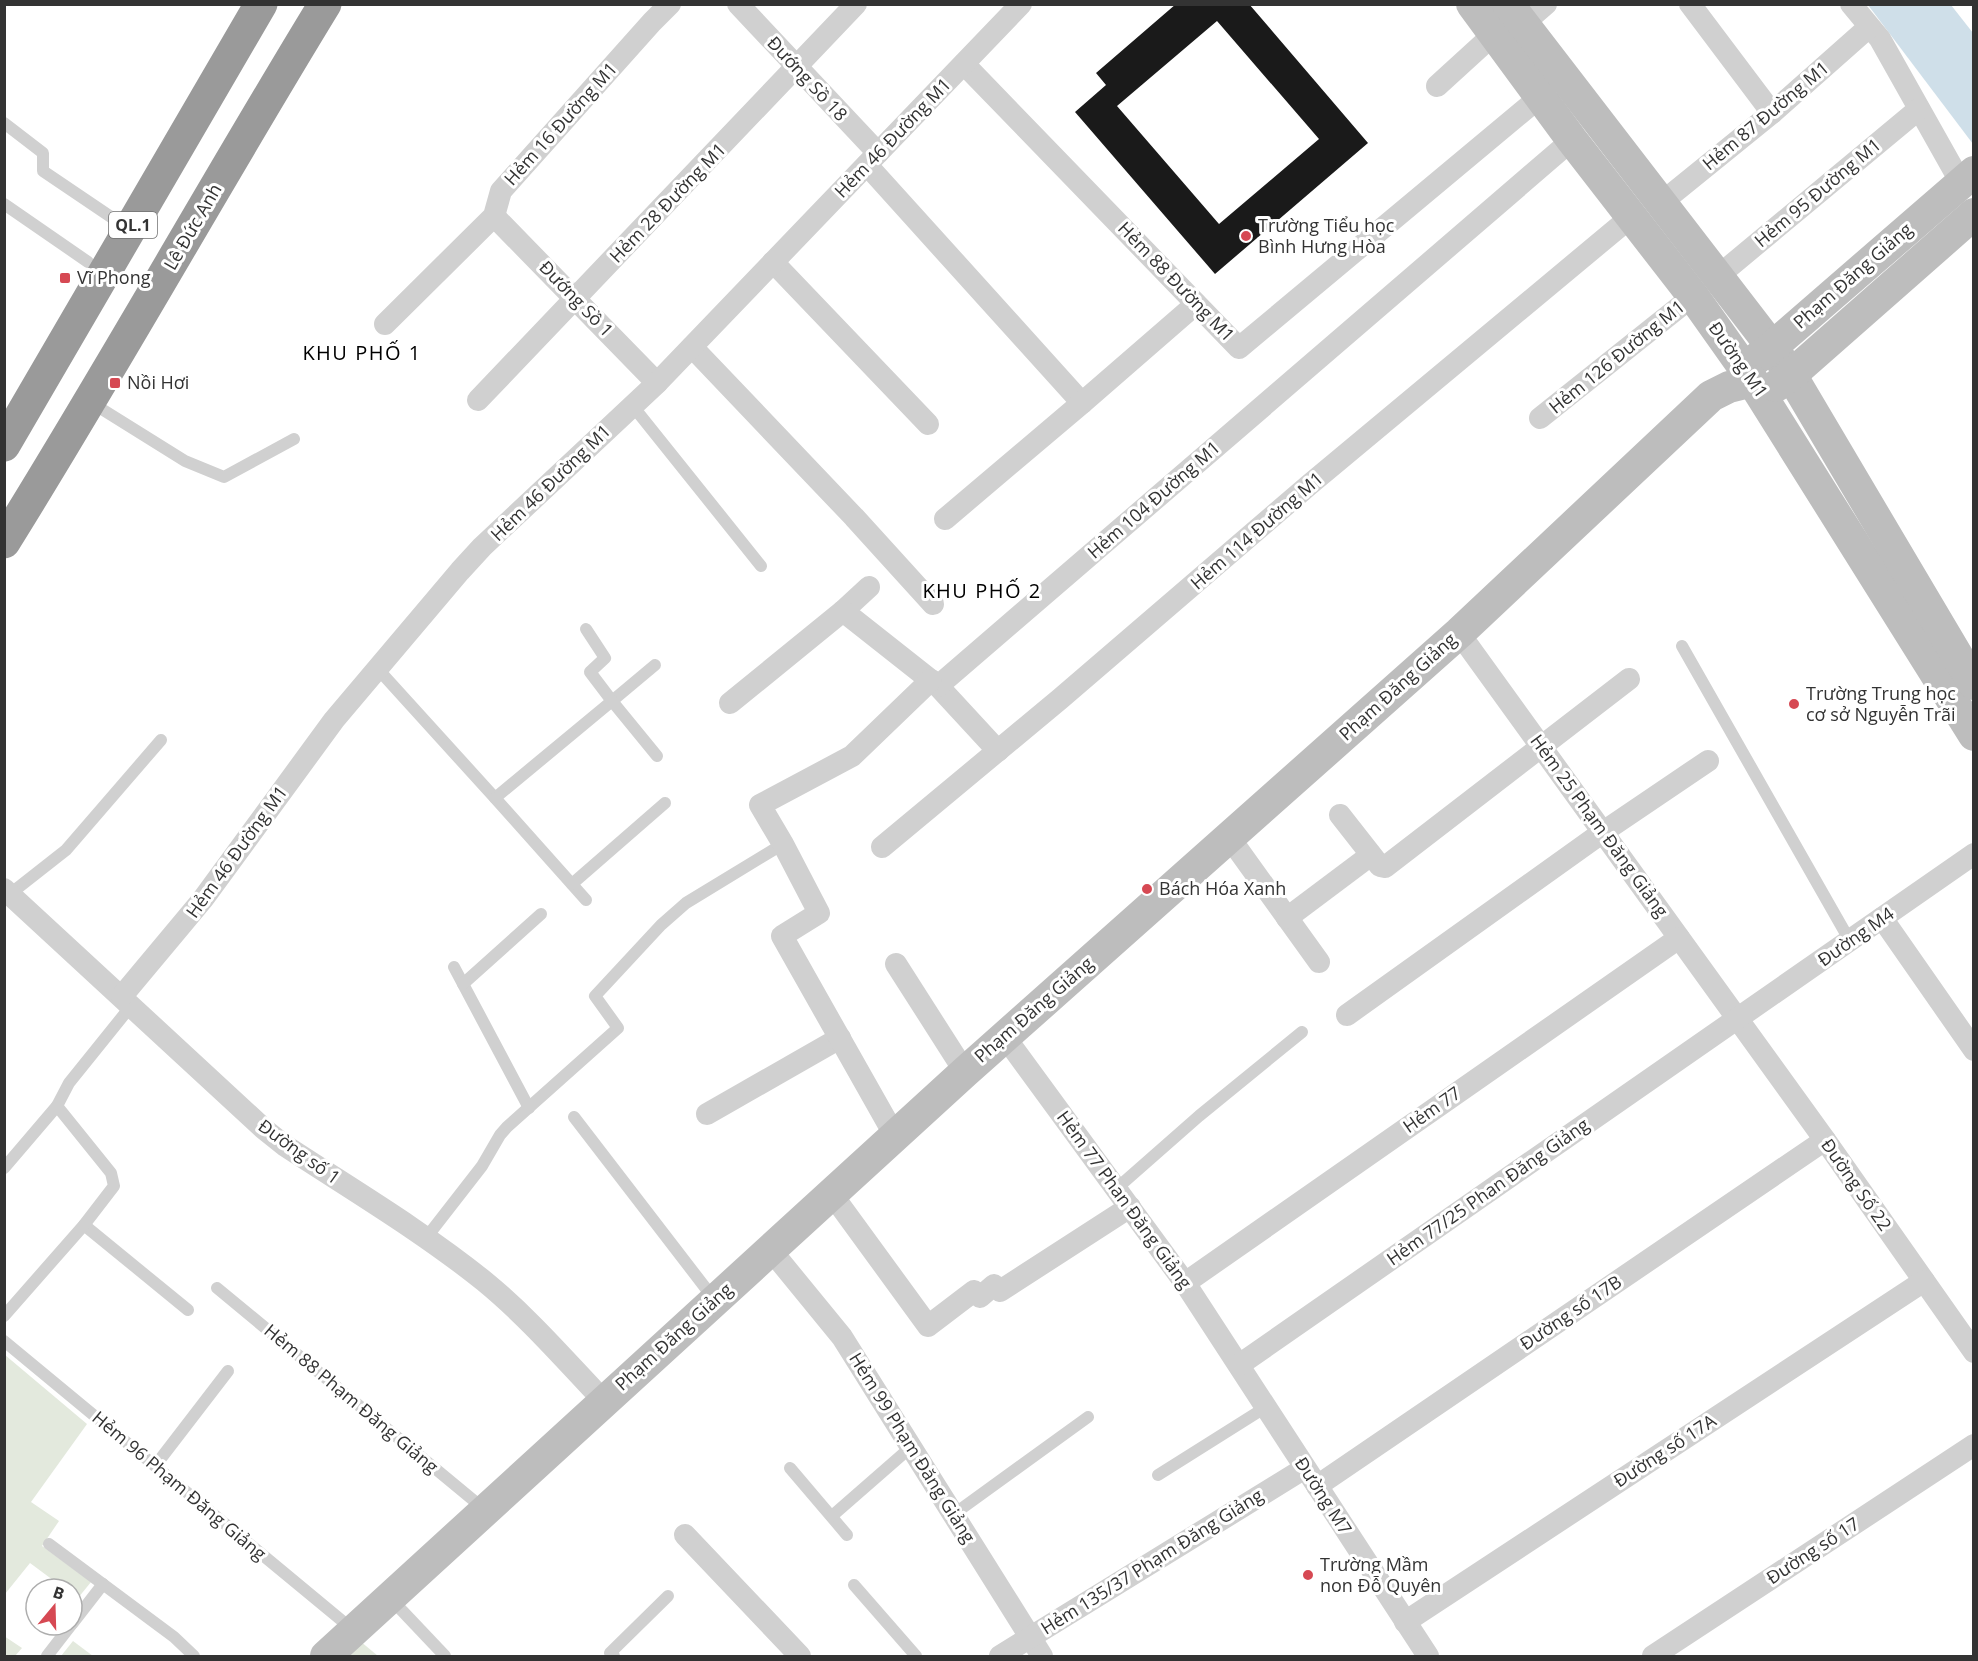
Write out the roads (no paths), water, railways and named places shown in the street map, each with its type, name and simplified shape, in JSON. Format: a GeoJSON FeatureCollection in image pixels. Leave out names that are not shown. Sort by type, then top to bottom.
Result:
{"type":"FeatureCollection","features":[{"type":"Feature","properties":{"kind":"highway","name":"QL.1"},"geometry":{"type":"LineString","coordinates":[[4,403],[242,4]]}},
{"type":"Feature","properties":{"kind":"highway","name":"QL.1"},"geometry":{"type":"LineString","coordinates":[[4,445],[261,4]]}},
{"type":"Feature","properties":{"kind":"highway","name":"Lê Đức Anh"},"geometry":{"type":"LineString","coordinates":[[4,501],[306,4]]}},
{"type":"Feature","properties":{"kind":"highway","name":"Lê Đức Anh"},"geometry":{"type":"LineString","coordinates":[[4,542],[91,402],[262,106],[325,4]]}},
{"type":"Feature","properties":{"kind":"street","name":"Hẻm 16 Đường M1"},"geometry":{"type":"LineString","coordinates":[[385,324],[494,216],[501,191],[670,4]]}},
{"type":"Feature","properties":{"kind":"street","name":"Đướng Sồ 18"},"geometry":{"type":"LineString","coordinates":[[738,4],[796,68],[1082,403]]}},
{"type":"Feature","properties":{"kind":"street","name":"Hẻm 28 Đường M1"},"geometry":{"type":"LineString","coordinates":[[478,400],[856,4]]}},
{"type":"Feature","properties":{"kind":"street","name":"Hẻm 46 Đường M1"},"geometry":{"type":"LineString","coordinates":[[126,1001],[308,755],[377,668],[482,547],[657,383],[1021,4]]}},
{"type":"Feature","properties":{"kind":"street","name":"Đường M1"},"geometry":{"type":"LineString","coordinates":[[1472,4],[1518,17],[1661,203],[1753,381],[1974,735]]}},
{"type":"Feature","properties":{"kind":"street"},"geometry":{"type":"LineString","coordinates":[[1690,4],[1772,113]]}},
{"type":"Feature","properties":{"kind":"street"},"geometry":{"type":"LineString","coordinates":[[1851,4],[1880,39],[1919,109],[1967,177]]}},
{"type":"Feature","properties":{"kind":"street","name":"Đường M1"},"geometry":{"type":"LineString","coordinates":[[1518,17],[1541,96],[1572,140],[1632,216],[1772,347],[1791,375],[1974,684]]}},
{"type":"Feature","properties":{"kind":"street"},"geometry":{"type":"LineString","coordinates":[[1437,86],[1518,17]]}},
{"type":"Feature","properties":{"kind":"street","name":"Hẻm 87 Đường M1"},"geometry":{"type":"LineString","coordinates":[[1661,203],[1772,113],[1869,27]]}},
{"type":"Feature","properties":{"kind":"street","name":"Hẻm 88 Đường M1"},"geometry":{"type":"LineString","coordinates":[[964,64],[1239,348],[1541,96]]}},
{"type":"Feature","properties":{"kind":"street","name":"Hẻm 95 Đường M1"},"geometry":{"type":"LineString","coordinates":[[1705,286],[1919,109]]}},
{"type":"Feature","properties":{"kind":"street","name":"Hẻm 104 Đường M1"},"geometry":{"type":"LineString","coordinates":[[783,844],[760,806],[852,756],[934,683],[1572,140]]}},
{"type":"Feature","properties":{"kind":"street","name":"Phạm Đăng Giảng"},"geometry":{"type":"LineString","coordinates":[[1753,381],[1772,347],[1967,177]]}},
{"type":"Feature","properties":{"kind":"street","name":"Phạm Đăng Giảng"},"geometry":{"type":"LineString","coordinates":[[326,1656],[965,1071],[1005,1038],[1459,633],[1711,396],[1729,387],[1791,375],[1974,214]]}},
{"type":"Feature","properties":{"kind":"street","name":"Đướng Sồ 1"},"geometry":{"type":"LineString","coordinates":[[494,216],[657,383]]}},
{"type":"Feature","properties":{"kind":"street","name":"Hẻm 114 Đường M1"},"geometry":{"type":"LineString","coordinates":[[882,847],[1309,485],[1632,216]]}},
{"type":"Feature","properties":{"kind":"street"},"geometry":{"type":"LineString","coordinates":[[773,262],[928,424]]}},
{"type":"Feature","properties":{"kind":"street","name":"Hẻm 126 Đường M1"},"geometry":{"type":"LineString","coordinates":[[1540,418],[1705,286]]}},
{"type":"Feature","properties":{"kind":"street"},"geometry":{"type":"LineString","coordinates":[[945,519],[1196,304]]}},
{"type":"Feature","properties":{"kind":"street"},"geometry":{"type":"LineString","coordinates":[[692,347],[854,517],[933,604]]}},
{"type":"Feature","properties":{"kind":"street"},"geometry":{"type":"LineString","coordinates":[[730,703],[869,587]]}},
{"type":"Feature","properties":{"kind":"street"},"geometry":{"type":"LineString","coordinates":[[843,611],[934,683],[998,751]]}},
{"type":"Feature","properties":{"kind":"street","name":"Hẻm 25 Phạm Đăng Giảng"},"geometry":{"type":"LineString","coordinates":[[1459,633],[1737,1019]]}},
{"type":"Feature","properties":{"kind":"street"},"geometry":{"type":"LineString","coordinates":[[1340,815],[1380,866],[1385,867],[1629,680]]}},
{"type":"Feature","properties":{"kind":"street"},"geometry":{"type":"LineString","coordinates":[[1347,1015],[1603,832],[1708,761]]}},
{"type":"Feature","properties":{"kind":"street"},"geometry":{"type":"LineString","coordinates":[[1229,837],[1319,962]]}},
{"type":"Feature","properties":{"kind":"street"},"geometry":{"type":"LineString","coordinates":[[783,844],[819,913],[782,936],[895,1136]]}},
{"type":"Feature","properties":{"kind":"street","name":"Đường M4"},"geometry":{"type":"LineString","coordinates":[[1737,1019],[1974,854]]}},
{"type":"Feature","properties":{"kind":"street"},"geometry":{"type":"LineString","coordinates":[[1287,918],[1371,855]]}},
{"type":"Feature","properties":{"kind":"street","name":"Đường số 1"},"geometry":{"type":"LineString","coordinates":[[7,892],[264,1129],[284,1145],[426,1238],[486,1282],[604,1401]]}},
{"type":"Feature","properties":{"kind":"street"},"geometry":{"type":"LineString","coordinates":[[1882,918],[1974,1050]]}},
{"type":"Feature","properties":{"kind":"street","name":"Hẻm 77"},"geometry":{"type":"LineString","coordinates":[[1185,1283],[1679,938]]}},
{"type":"Feature","properties":{"kind":"street"},"geometry":{"type":"LineString","coordinates":[[896,964],[965,1071]]}},
{"type":"Feature","properties":{"kind":"street","name":"Đường Số 22"},"geometry":{"type":"LineString","coordinates":[[1737,1019],[1974,1352]]}},
{"type":"Feature","properties":{"kind":"street","name":"Hẻm 77/25 Phan Đăng Giảng"},"geometry":{"type":"LineString","coordinates":[[1239,1365],[1737,1019]]}},
{"type":"Feature","properties":{"kind":"street"},"geometry":{"type":"LineString","coordinates":[[707,1114],[840,1038]]}},
{"type":"Feature","properties":{"kind":"street","name":"Hẻm 77 Phan Đăng Giảng"},"geometry":{"type":"LineString","coordinates":[[1005,1038],[1185,1283],[1239,1365]]}},
{"type":"Feature","properties":{"kind":"street","name":"Đường số 17B"},"geometry":{"type":"LineString","coordinates":[[1311,1477],[1825,1140]]}},
{"type":"Feature","properties":{"kind":"street"},"geometry":{"type":"LineString","coordinates":[[831,1193],[928,1326],[974,1291],[980,1297],[994,1285],[1000,1291],[1130,1207]]}},
{"type":"Feature","properties":{"kind":"street","name":"Hẻm 99 Phạm Đăng Giảng"},"geometry":{"type":"LineString","coordinates":[[770,1249],[842,1337],[1042,1656]]}},
{"type":"Feature","properties":{"kind":"street","name":"Đường số 17A"},"geometry":{"type":"LineString","coordinates":[[1405,1622],[1924,1281]]}},
{"type":"Feature","properties":{"kind":"street","name":"Đường M7"},"geometry":{"type":"LineString","coordinates":[[1239,1365],[1428,1656]]}},
{"type":"Feature","properties":{"kind":"street","name":"Đường số 17"},"geometry":{"type":"LineString","coordinates":[[1653,1656],[1974,1445]]}},
{"type":"Feature","properties":{"kind":"street","name":"Hẻm 135/37 Phạm Đăng Giảng"},"geometry":{"type":"LineString","coordinates":[[1000,1656],[1311,1477]]}},
{"type":"Feature","properties":{"kind":"street"},"geometry":{"type":"LineString","coordinates":[[685,1535],[800,1656]]}},
{"type":"Feature","properties":{"kind":"lane"},"geometry":{"type":"LineString","coordinates":[[4,123],[43,153],[43,171],[114,219]]}},
{"type":"Feature","properties":{"kind":"lane"},"geometry":{"type":"LineString","coordinates":[[4,204],[88,262]]}},
{"type":"Feature","properties":{"kind":"lane"},"geometry":{"type":"LineString","coordinates":[[91,402],[185,460],[224,477],[294,439]]}},
{"type":"Feature","properties":{"kind":"lane"},"geometry":{"type":"LineString","coordinates":[[632,405],[761,566]]}},
{"type":"Feature","properties":{"kind":"lane"},"geometry":{"type":"LineString","coordinates":[[586,629],[605,658],[590,672],[657,756]]}},
{"type":"Feature","properties":{"kind":"lane"},"geometry":{"type":"LineString","coordinates":[[1682,646],[1850,941]]}},
{"type":"Feature","properties":{"kind":"lane"},"geometry":{"type":"LineString","coordinates":[[495,798],[655,665]]}},
{"type":"Feature","properties":{"kind":"lane"},"geometry":{"type":"LineString","coordinates":[[377,668],[586,900]]}},
{"type":"Feature","properties":{"kind":"lane"},"geometry":{"type":"LineString","coordinates":[[7,892],[66,850],[161,740]]}},
{"type":"Feature","properties":{"kind":"lane"},"geometry":{"type":"LineString","coordinates":[[572,884],[665,803]]}},
{"type":"Feature","properties":{"kind":"lane"},"geometry":{"type":"LineString","coordinates":[[426,1238],[482,1166],[500,1135],[618,1028],[595,996],[661,925],[686,903],[783,844]]}},
{"type":"Feature","properties":{"kind":"lane"},"geometry":{"type":"LineString","coordinates":[[463,984],[540,914]]}},
{"type":"Feature","properties":{"kind":"lane"},"geometry":{"type":"LineString","coordinates":[[454,967],[529,1108]]}},
{"type":"Feature","properties":{"kind":"lane"},"geometry":{"type":"LineString","coordinates":[[4,1168],[57,1106],[69,1083],[126,1001]]}},
{"type":"Feature","properties":{"kind":"lane"},"geometry":{"type":"LineString","coordinates":[[1116,1189],[1199,1116],[1302,1032]]}},
{"type":"Feature","properties":{"kind":"lane"},"geometry":{"type":"LineString","coordinates":[[4,1316],[84,1225],[111,1191],[114,1182],[111,1173],[57,1106]]}},
{"type":"Feature","properties":{"kind":"lane"},"geometry":{"type":"LineString","coordinates":[[574,1117],[715,1300]]}},
{"type":"Feature","properties":{"kind":"lane"},"geometry":{"type":"LineString","coordinates":[[84,1225],[188,1310]]}},
{"type":"Feature","properties":{"kind":"lane","name":"Hẻm 88 Phạm Đăng Giảng"},"geometry":{"type":"LineString","coordinates":[[217,1288],[485,1510]]}},
{"type":"Feature","properties":{"kind":"lane","name":"Hẻm 96 Phạm Đăng Giảng"},"geometry":{"type":"LineString","coordinates":[[4,1341],[354,1631]]}},
{"type":"Feature","properties":{"kind":"lane"},"geometry":{"type":"LineString","coordinates":[[155,1466],[228,1371]]}},
{"type":"Feature","properties":{"kind":"lane"},"geometry":{"type":"LineString","coordinates":[[1158,1475],[1266,1407]]}},
{"type":"Feature","properties":{"kind":"lane"},"geometry":{"type":"LineString","coordinates":[[954,1514],[1088,1417]]}},
{"type":"Feature","properties":{"kind":"lane"},"geometry":{"type":"LineString","coordinates":[[832,1516],[911,1447]]}},
{"type":"Feature","properties":{"kind":"lane"},"geometry":{"type":"LineString","coordinates":[[790,1468],[848,1535]]}},
{"type":"Feature","properties":{"kind":"lane"},"geometry":{"type":"LineString","coordinates":[[49,1544],[174,1637],[194,1656]]}},
{"type":"Feature","properties":{"kind":"lane"},"geometry":{"type":"LineString","coordinates":[[84,1609],[103,1584]]}},
{"type":"Feature","properties":{"kind":"lane"},"geometry":{"type":"LineString","coordinates":[[854,1585],[916,1656]]}},
{"type":"Feature","properties":{"kind":"lane"},"geometry":{"type":"LineString","coordinates":[[614,1656],[610,1653],[668,1596]]}},
{"type":"Feature","properties":{"kind":"lane"},"geometry":{"type":"LineString","coordinates":[[390,1598],[446,1656]]}},
{"type":"Feature","properties":{"kind":"lane"},"geometry":{"type":"LineString","coordinates":[[47,1656],[62,1637]]}},
{"type":"Feature","properties":{"kind":"place","name":"Trường Tiểu học Bình Hưng Hòa"},"geometry":{"type":"Point","coordinates":[1246,236]}},
{"type":"Feature","properties":{"kind":"place","name":"Vĩ Phong"},"geometry":{"type":"Point","coordinates":[65,278]}},
{"type":"Feature","properties":{"kind":"place","name":"Nồi Hơi"},"geometry":{"type":"Point","coordinates":[115,383]}},
{"type":"Feature","properties":{"kind":"place","name":"Trường Trung học cơ sở Nguyễn Trãi"},"geometry":{"type":"Point","coordinates":[1794,704]}},
{"type":"Feature","properties":{"kind":"place","name":"Bách Hóa Xanh"},"geometry":{"type":"Point","coordinates":[1147,889]}},
{"type":"Feature","properties":{"kind":"place","name":"Trường Mầm non Đỗ Quyên"},"geometry":{"type":"Point","coordinates":[1308,1575]}},
{"type":"Feature","properties":{"kind":"district","name":"KHU PHỐ 1"},"geometry":{"type":"Point","coordinates":[362,353]}},
{"type":"Feature","properties":{"kind":"district","name":"KHU PHỐ 2"},"geometry":{"type":"Point","coordinates":[982,591]}}]}
